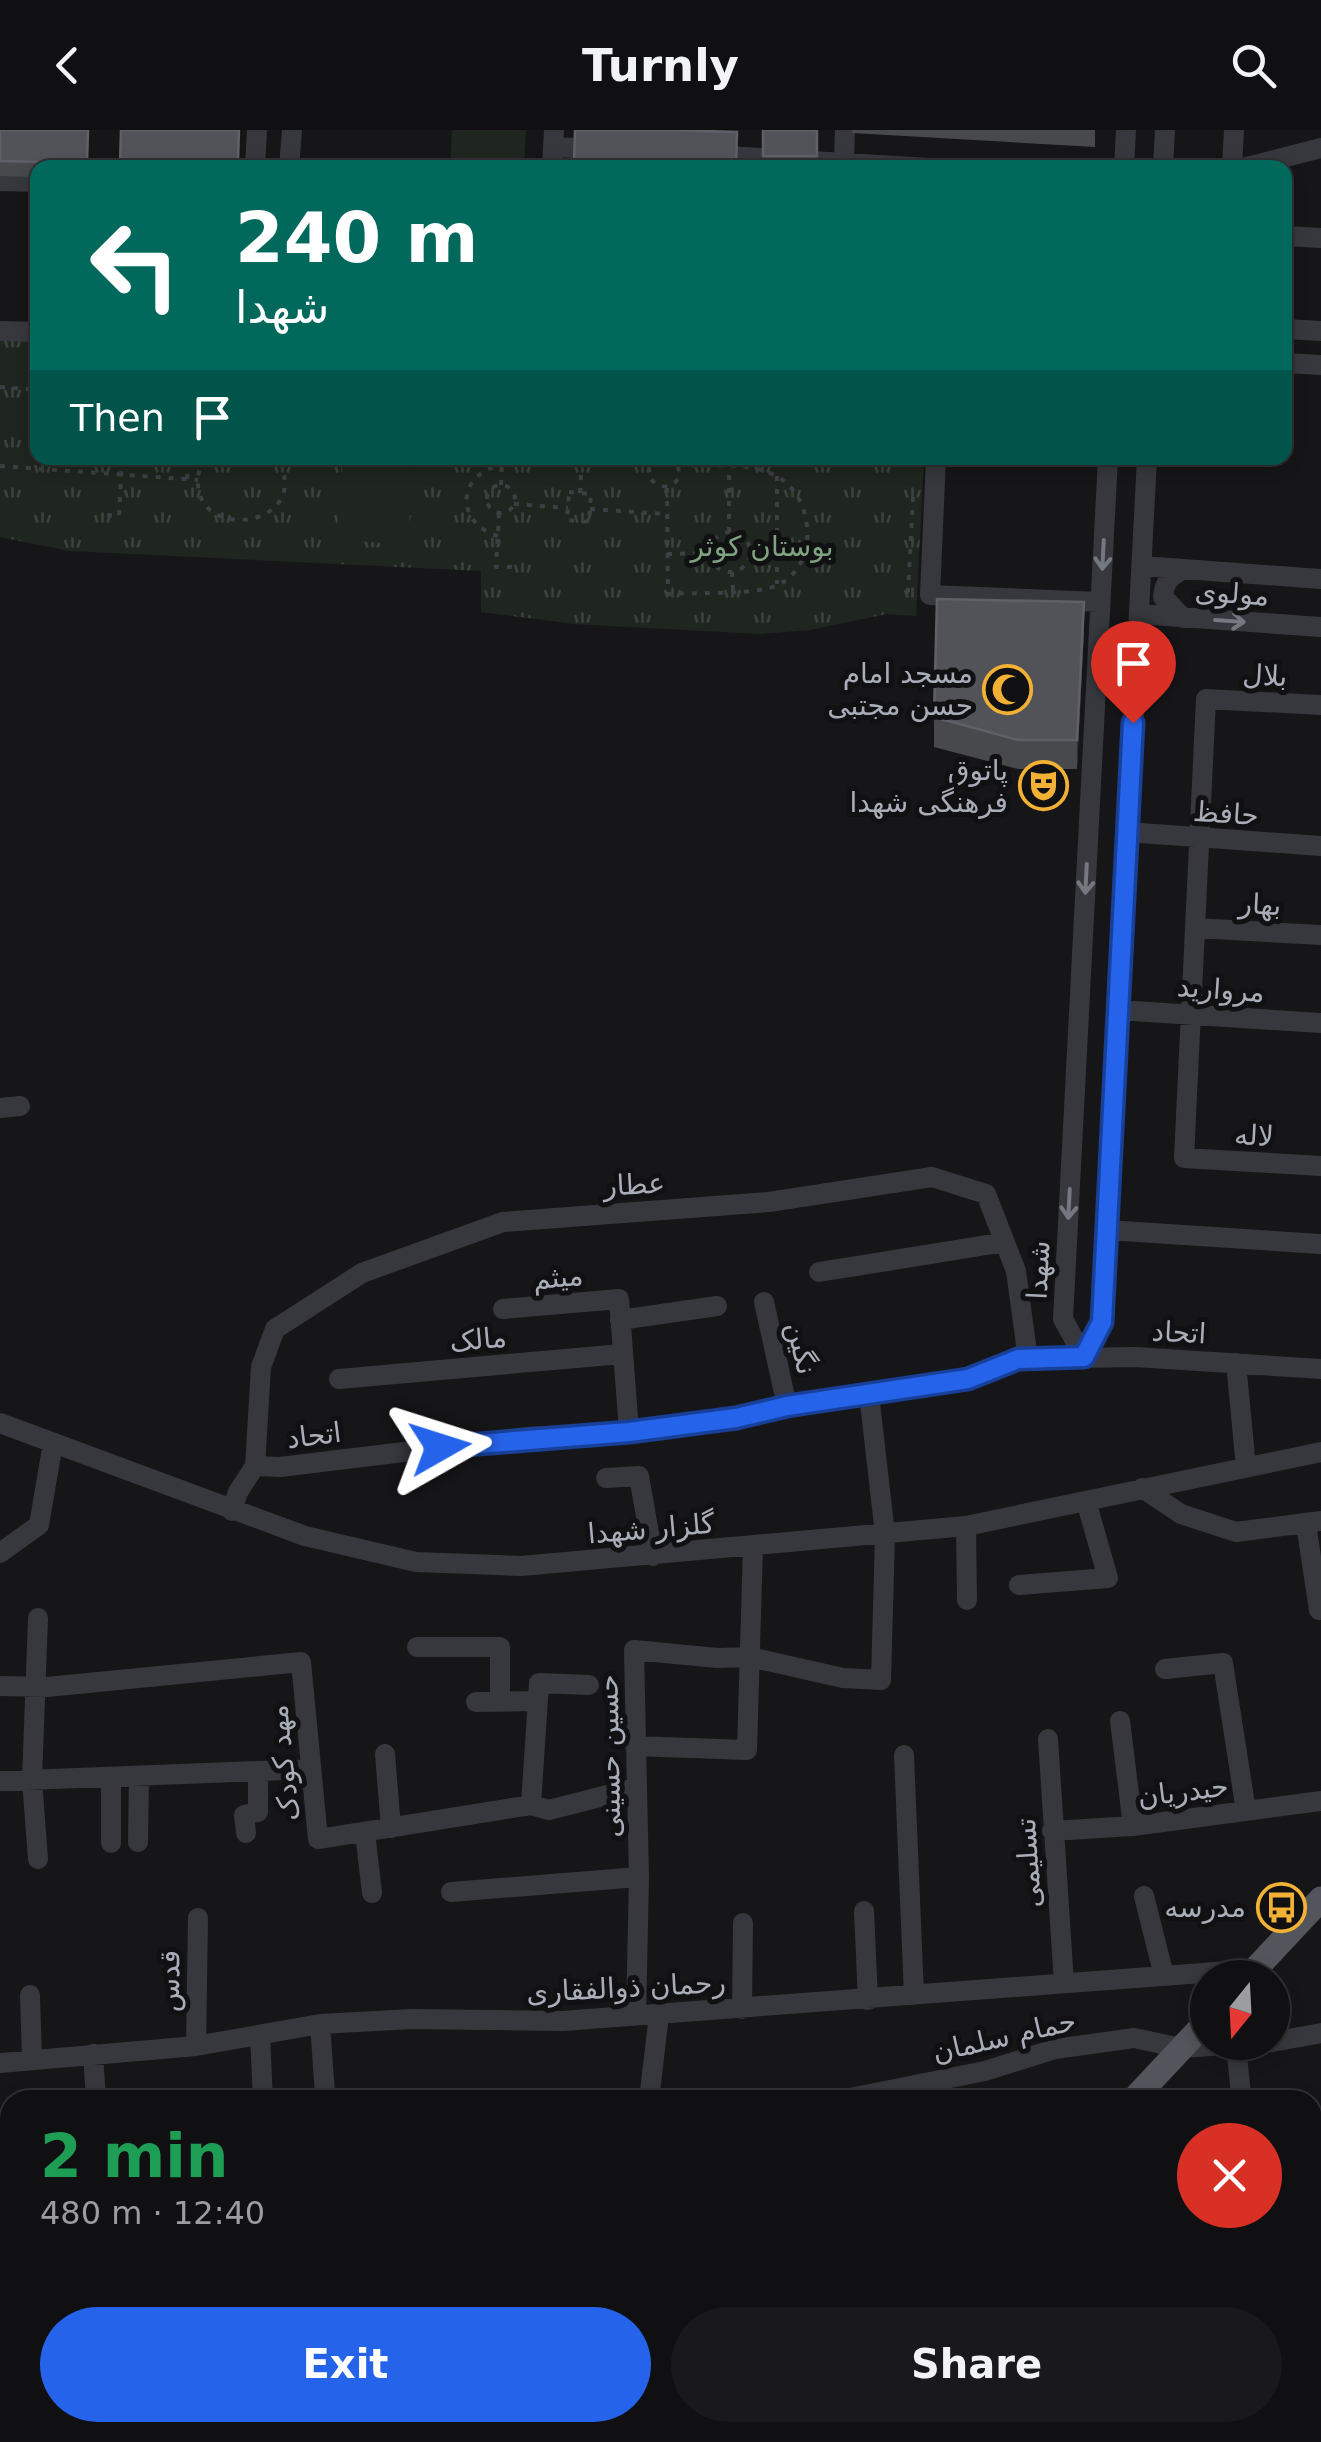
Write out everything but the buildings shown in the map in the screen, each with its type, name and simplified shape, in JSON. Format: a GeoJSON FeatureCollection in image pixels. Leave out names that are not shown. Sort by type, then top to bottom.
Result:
{"type":"FeatureCollection","features":[{"type":"Feature","properties":{"kind":"main road"},"geometry":{"type":"LineString","coordinates":[[1263,1960],[1321,1900]]}},
{"type":"Feature","properties":{"kind":"main road"},"geometry":{"type":"LineString","coordinates":[[1142,2090],[1190,2039]]}},
{"type":"Feature","properties":{"kind":"street"},"geometry":{"type":"LineString","coordinates":[[256,160],[257,130]]}},
{"type":"Feature","properties":{"kind":"street"},"geometry":{"type":"LineString","coordinates":[[290,160],[292,130]]}},
{"type":"Feature","properties":{"kind":"street"},"geometry":{"type":"LineString","coordinates":[[834,130],[838,160]]}},
{"type":"Feature","properties":{"kind":"street"},"geometry":{"type":"LineString","coordinates":[[839,160],[845,130]]}},
{"type":"Feature","properties":{"kind":"street"},"geometry":{"type":"LineString","coordinates":[[1124,160],[1126,130]]}},
{"type":"Feature","properties":{"kind":"street"},"geometry":{"type":"LineString","coordinates":[[1163,160],[1165,130]]}},
{"type":"Feature","properties":{"kind":"street"},"geometry":{"type":"LineString","coordinates":[[1232,160],[1234,130]]}},
{"type":"Feature","properties":{"kind":"street"},"geometry":{"type":"LineString","coordinates":[[553,148],[632,151]]}},
{"type":"Feature","properties":{"kind":"street"},"geometry":{"type":"LineString","coordinates":[[1274,160],[1321,148]]}},
{"type":"Feature","properties":{"kind":"street"},"geometry":{"type":"LineString","coordinates":[[690,154],[734,160]]}},
{"type":"Feature","properties":{"kind":"street"},"geometry":{"type":"LineString","coordinates":[[0,180],[30,182]]}},
{"type":"Feature","properties":{"kind":"street"},"geometry":{"type":"LineString","coordinates":[[1292,236],[1321,238]]}},
{"type":"Feature","properties":{"kind":"street"},"geometry":{"type":"LineString","coordinates":[[1292,329],[1321,331]]}},
{"type":"Feature","properties":{"kind":"street"},"geometry":{"type":"LineString","coordinates":[[0,331],[30,332]]}},
{"type":"Feature","properties":{"kind":"street"},"geometry":{"type":"LineString","coordinates":[[1292,364],[1321,366]]}},
{"type":"Feature","properties":{"kind":"street"},"geometry":{"type":"LineString","coordinates":[[936,465],[930,595],[1100,602]]}},
{"type":"Feature","properties":{"kind":"street","name":"شهدا"},"geometry":{"type":"LineString","coordinates":[[1084,1357],[1063,1319],[1108,465]]}},
{"type":"Feature","properties":{"kind":"street"},"geometry":{"type":"LineString","coordinates":[[1084,1357],[1102,1322],[1147,465]]}},
{"type":"Feature","properties":{"kind":"street","name":"مولوی"},"geometry":{"type":"LineString","coordinates":[[1142,566],[1321,579]]}},
{"type":"Feature","properties":{"kind":"street"},"geometry":{"type":"LineString","coordinates":[[1183,618],[1163,597],[1170,577],[1184,569]]}},
{"type":"Feature","properties":{"kind":"street","name":"مولوی"},"geometry":{"type":"LineString","coordinates":[[1139,614],[1321,627]]}},
{"type":"Feature","properties":{"kind":"street","name":"بلال"},"geometry":{"type":"LineString","coordinates":[[1198,840],[1206,699],[1321,705]]}},
{"type":"Feature","properties":{"kind":"street","name":"حافظ"},"geometry":{"type":"LineString","coordinates":[[1128,832],[1321,846]]}},
{"type":"Feature","properties":{"kind":"street"},"geometry":{"type":"LineString","coordinates":[[1191,1015],[1198,840]]}},
{"type":"Feature","properties":{"kind":"street","name":"بهار"},"geometry":{"type":"LineString","coordinates":[[1195,928],[1321,935]]}},
{"type":"Feature","properties":{"kind":"street","name":"مروارید"},"geometry":{"type":"LineString","coordinates":[[1118,1010],[1321,1024]]}},
{"type":"Feature","properties":{"kind":"street","name":"لاله"},"geometry":{"type":"LineString","coordinates":[[1191,1015],[1184,1158],[1321,1166]]}},
{"type":"Feature","properties":{"kind":"street","name":"عطار"},"geometry":{"type":"LineString","coordinates":[[255,1466],[262,1366],[275,1328],[362,1273],[503,1222],[768,1202],[932,1177],[986,1194],[1016,1271],[1028,1359]]}},
{"type":"Feature","properties":{"kind":"street"},"geometry":{"type":"LineString","coordinates":[[1106,1230],[1321,1244]]}},
{"type":"Feature","properties":{"kind":"street"},"geometry":{"type":"LineString","coordinates":[[819,1272],[1005,1242]]}},
{"type":"Feature","properties":{"kind":"street","name":"نگین"},"geometry":{"type":"LineString","coordinates":[[764,1302],[787,1406]]}},
{"type":"Feature","properties":{"kind":"street"},"geometry":{"type":"LineString","coordinates":[[629,1432],[619,1309],[717,1306]]}},
{"type":"Feature","properties":{"kind":"street","name":"میثم"},"geometry":{"type":"LineString","coordinates":[[503,1309],[619,1309]]}},
{"type":"Feature","properties":{"kind":"street","name":"مالک"},"geometry":{"type":"LineString","coordinates":[[339,1379],[622,1354]]}},
{"type":"Feature","properties":{"kind":"street","name":"اتحاد"},"geometry":{"type":"LineString","coordinates":[[232,1511],[238,1492],[255,1466],[280,1467],[527,1437],[629,1432],[736,1418],[787,1406],[968,1379],[1018,1359],[1084,1357],[1321,1369]]}},
{"type":"Feature","properties":{"kind":"street"},"geometry":{"type":"LineString","coordinates":[[1236,1363],[1246,1466]]}},
{"type":"Feature","properties":{"kind":"street"},"geometry":{"type":"LineString","coordinates":[[869,1394],[885,1534]]}},
{"type":"Feature","properties":{"kind":"street","name":"گلزار شهدا"},"geometry":{"type":"LineString","coordinates":[[0,1423],[305,1536],[416,1562],[520,1566],[966,1526],[1321,1452]]}},
{"type":"Feature","properties":{"kind":"street"},"geometry":{"type":"LineString","coordinates":[[0,1553],[39,1526],[53,1443]]}},
{"type":"Feature","properties":{"kind":"street"},"geometry":{"type":"LineString","coordinates":[[606,1478],[639,1476],[652,1556]]}},
{"type":"Feature","properties":{"kind":"street"},"geometry":{"type":"LineString","coordinates":[[1142,1488],[1181,1514],[1236,1532],[1313,1523],[1319,1610]]}},
{"type":"Feature","properties":{"kind":"street"},"geometry":{"type":"LineString","coordinates":[[1020,1585],[1108,1578],[1086,1501]]}},
{"type":"Feature","properties":{"kind":"street"},"geometry":{"type":"LineString","coordinates":[[966,1526],[968,1600]]}},
{"type":"Feature","properties":{"kind":"street","name":"حسین حسینی"},"geometry":{"type":"LineString","coordinates":[[636,2016],[639,1877],[634,1650],[750,1657],[843,1678],[881,1680],[885,1534]]}},
{"type":"Feature","properties":{"kind":"street"},"geometry":{"type":"LineString","coordinates":[[636,1746],[747,1750],[753,1546]]}},
{"type":"Feature","properties":{"kind":"street"},"geometry":{"type":"LineString","coordinates":[[38,1618],[32,1780],[38,1859]]}},
{"type":"Feature","properties":{"kind":"street"},"geometry":{"type":"LineString","coordinates":[[417,1647],[500,1648],[500,1700]]}},
{"type":"Feature","properties":{"kind":"street","name":"مهد کودک"},"geometry":{"type":"LineString","coordinates":[[0,1686],[301,1662],[318,1839],[530,1805],[549,1810],[635,1788]]}},
{"type":"Feature","properties":{"kind":"street"},"geometry":{"type":"LineString","coordinates":[[1165,1669],[1223,1663],[1246,1811]]}},
{"type":"Feature","properties":{"kind":"street"},"geometry":{"type":"LineString","coordinates":[[530,1805],[539,1683],[589,1685]]}},
{"type":"Feature","properties":{"kind":"street"},"geometry":{"type":"LineString","coordinates":[[476,1702],[537,1701]]}},
{"type":"Feature","properties":{"kind":"street"},"geometry":{"type":"LineString","coordinates":[[1120,1721],[1134,1826]]}},
{"type":"Feature","properties":{"kind":"street","name":"تسلیمی"},"geometry":{"type":"LineString","coordinates":[[1048,1738],[1064,1983]]}},
{"type":"Feature","properties":{"kind":"street"},"geometry":{"type":"LineString","coordinates":[[386,1754],[392,1828]]}},
{"type":"Feature","properties":{"kind":"street"},"geometry":{"type":"LineString","coordinates":[[904,1755],[914,1995]]}},
{"type":"Feature","properties":{"kind":"street"},"geometry":{"type":"LineString","coordinates":[[0,1781],[311,1769]]}},
{"type":"Feature","properties":{"kind":"street"},"geometry":{"type":"LineString","coordinates":[[246,1833],[244,1814],[258,1812],[258,1771]]}},
{"type":"Feature","properties":{"kind":"street"},"geometry":{"type":"LineString","coordinates":[[138,1842],[139,1776]]}},
{"type":"Feature","properties":{"kind":"street"},"geometry":{"type":"LineString","coordinates":[[111,1843],[112,1777]]}},
{"type":"Feature","properties":{"kind":"street","name":"حیدریان"},"geometry":{"type":"LineString","coordinates":[[1052,1831],[1134,1826],[1321,1801]]}},
{"type":"Feature","properties":{"kind":"street"},"geometry":{"type":"LineString","coordinates":[[365,1832],[372,1893]]}},
{"type":"Feature","properties":{"kind":"street"},"geometry":{"type":"LineString","coordinates":[[451,1892],[639,1877]]}},
{"type":"Feature","properties":{"kind":"street"},"geometry":{"type":"LineString","coordinates":[[1144,1896],[1164,1976]]}},
{"type":"Feature","properties":{"kind":"street"},"geometry":{"type":"LineString","coordinates":[[864,1912],[868,2000]]}},
{"type":"Feature","properties":{"kind":"street","name":"قدس"},"geometry":{"type":"LineString","coordinates":[[196,2046],[198,1918]]}},
{"type":"Feature","properties":{"kind":"street"},"geometry":{"type":"LineString","coordinates":[[742,2009],[743,1924]]}},
{"type":"Feature","properties":{"kind":"street","name":"رحمان ذوالفقاری"},"geometry":{"type":"LineString","coordinates":[[0,2063],[196,2046],[320,2024],[412,2019],[564,2021],[1190,1975]]}},
{"type":"Feature","properties":{"kind":"street"},"geometry":{"type":"LineString","coordinates":[[30,1996],[32,2060]]}},
{"type":"Feature","properties":{"kind":"street"},"geometry":{"type":"LineString","coordinates":[[650,2090],[659,2015]]}},
{"type":"Feature","properties":{"kind":"street"},"geometry":{"type":"LineString","coordinates":[[320,2024],[324,2090]]}},
{"type":"Feature","properties":{"kind":"street","name":"حمام سلمان"},"geometry":{"type":"LineString","coordinates":[[1290,2039],[1321,2033]]}},
{"type":"Feature","properties":{"kind":"street"},"geometry":{"type":"LineString","coordinates":[[260,2035],[263,2090]]}},
{"type":"Feature","properties":{"kind":"street","name":"حمام سلمان"},"geometry":{"type":"LineString","coordinates":[[890,2090],[985,2071],[1055,2049],[1134,2038],[1190,2047]]}},
{"type":"Feature","properties":{"kind":"street"},"geometry":{"type":"LineString","coordinates":[[93,2054],[95,2090]]}},
{"type":"Feature","properties":{"kind":"street"},"geometry":{"type":"LineString","coordinates":[[1237,2060],[1240,2090]]}},
{"type":"Feature","properties":{"kind":"path"},"geometry":{"type":"LineString","coordinates":[[0,387],[30,389]]}},
{"type":"Feature","properties":{"kind":"path"},"geometry":{"type":"LineString","coordinates":[[54,465],[54,470]]}},
{"type":"Feature","properties":{"kind":"path"},"geometry":{"type":"LineString","coordinates":[[107,515],[119,516],[122,465]]}},
{"type":"Feature","properties":{"kind":"path"},"geometry":{"type":"LineString","coordinates":[[187,480],[188,465]]}},
{"type":"Feature","properties":{"kind":"path"},"geometry":{"type":"LineString","coordinates":[[201,465],[198,480],[203,500],[212,511],[224,519],[253,520],[266,514],[283,492],[285,478],[280,465]]}},
{"type":"Feature","properties":{"kind":"path"},"geometry":{"type":"LineString","coordinates":[[498,536],[477,526],[466,504],[472,482],[480,473],[502,465],[501,485]]}},
{"type":"Feature","properties":{"kind":"path"},"geometry":{"type":"LineString","coordinates":[[580,493],[582,465]]}},
{"type":"Feature","properties":{"kind":"path"},"geometry":{"type":"LineString","coordinates":[[652,465],[650,478],[656,486],[667,488],[679,480],[679,465],[767,471],[795,490],[808,521],[805,548],[795,571],[771,588],[668,594],[667,488]]}},
{"type":"Feature","properties":{"kind":"path"},"geometry":{"type":"LineString","coordinates":[[0,466],[198,480]]}},
{"type":"Feature","properties":{"kind":"path"},"geometry":{"type":"LineString","coordinates":[[729,532],[730,468]]}},
{"type":"Feature","properties":{"kind":"path"},"geometry":{"type":"LineString","coordinates":[[776,476],[777,584]]}},
{"type":"Feature","properties":{"kind":"path"},"geometry":{"type":"LineString","coordinates":[[501,485],[513,491],[514,504],[500,513],[491,509],[487,496],[492,488],[501,485]]}},
{"type":"Feature","properties":{"kind":"path"},"geometry":{"type":"LineString","coordinates":[[570,492],[580,493],[591,494],[589,522],[567,520],[570,492]]}},
{"type":"Feature","properties":{"kind":"path"},"geometry":{"type":"LineString","coordinates":[[514,504],[568,508]]}},
{"type":"Feature","properties":{"kind":"path"},"geometry":{"type":"LineString","coordinates":[[590,510],[667,514]]}},
{"type":"Feature","properties":{"kind":"path"},"geometry":{"type":"LineString","coordinates":[[500,513],[496,566],[519,567]]}},
{"type":"Feature","properties":{"kind":"path"},"geometry":{"type":"LineString","coordinates":[[729,532],[742,536],[750,551],[744,566],[732,572],[720,569],[710,553],[718,536],[729,532]]}},
{"type":"Feature","properties":{"kind":"path"},"geometry":{"type":"LineString","coordinates":[[750,551],[805,548]]}},
{"type":"Feature","properties":{"kind":"path"},"geometry":{"type":"LineString","coordinates":[[667,554],[710,553]]}},
{"type":"Feature","properties":{"kind":"path"},"geometry":{"type":"LineString","coordinates":[[732,572],[733,590]]}},
{"type":"Feature","properties":{"kind":"green space"},"geometry":{"type":"Polygon","coordinates":[[[452,130],[526,130],[524,160],[450,160],[452,130]]]}},
{"type":"Feature","properties":{"kind":"green space","name":"بوستان کوثر"},"geometry":{"type":"Polygon","coordinates":[[[0,336],[30,337],[30,465],[924,465],[916,616],[887,614],[810,630],[760,634],[574,624],[481,612],[481,571],[70,551],[0,537],[0,336]]]}},
{"type":"Feature","properties":{"kind":"green space"},"geometry":{"type":"Polygon","coordinates":[[[342,465],[414,465],[407,545],[336,539],[342,465]]]}},
{"type":"Feature","properties":{"kind":"place","name":"مسجد امام حسن مجتبی"},"geometry":{"type":"Point","coordinates":[1008,689]}},
{"type":"Feature","properties":{"kind":"place","name":"پاتوق فرهنگی شهدا"},"geometry":{"type":"Point","coordinates":[1043,786]}},
{"type":"Feature","properties":{"kind":"place","name":"مدرسه"},"geometry":{"type":"Point","coordinates":[1281,1907]}},
{"type":"Feature","properties":{"kind":"route"},"geometry":{"type":"LineString","coordinates":[[440,1447],[527,1437],[629,1432],[736,1418],[787,1406],[968,1379],[1018,1359],[1084,1357],[1102,1322],[1133,723]]}}]}
